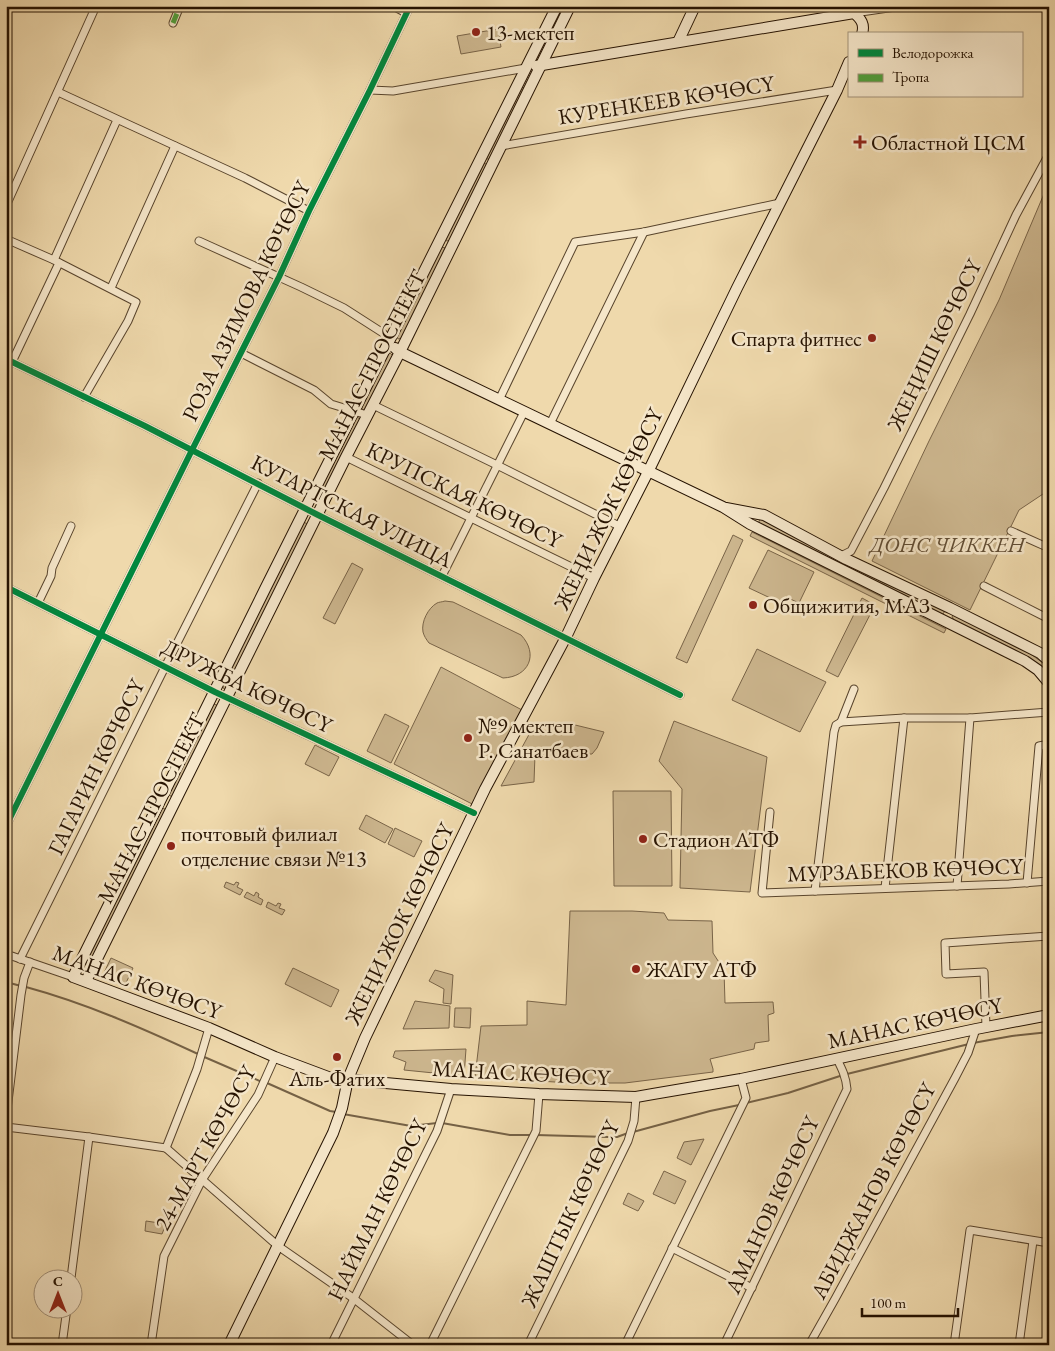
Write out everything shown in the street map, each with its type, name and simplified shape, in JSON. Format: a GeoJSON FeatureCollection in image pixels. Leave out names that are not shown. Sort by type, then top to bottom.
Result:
{"type":"FeatureCollection","features":[{"type":"Feature","properties":{"kind":"main road"},"geometry":{"type":"LineString","coordinates":[[73,976],[557,6]]}},
{"type":"Feature","properties":{"kind":"main road","name":"МАНАС ПРОСПЕКТ"},"geometry":{"type":"LineString","coordinates":[[86,981],[400,352],[570,6]]}},
{"type":"Feature","properties":{"kind":"main road"},"geometry":{"type":"LineString","coordinates":[[678,42],[695,6]]}},
{"type":"Feature","properties":{"kind":"main road"},"geometry":{"type":"LineString","coordinates":[[526,68],[854,14],[860,18],[863,25],[862,32]]}},
{"type":"Feature","properties":{"kind":"main road","name":"ЖЕҢИ ЖОК КӨЧӨСҮ"},"geometry":{"type":"LineString","coordinates":[[229,1345],[333,1133],[341,1113],[348,1079],[356,1056],[474,813],[566,637],[848,64]]}},
{"type":"Feature","properties":{"kind":"main road"},"geometry":{"type":"LineString","coordinates":[[481,159],[492,165]]}},
{"type":"Feature","properties":{"kind":"main road"},"geometry":{"type":"LineString","coordinates":[[440,241],[452,246]]}},
{"type":"Feature","properties":{"kind":"main road"},"geometry":{"type":"LineString","coordinates":[[389,342],[400,352],[723,507],[750,524],[1026,661],[1038,670],[1049,683]]}},
{"type":"Feature","properties":{"kind":"main road"},"geometry":{"type":"LineString","coordinates":[[723,507],[764,515],[856,564],[1040,653],[1049,661]]}},
{"type":"Feature","properties":{"kind":"main road"},"geometry":{"type":"LineString","coordinates":[[945,620],[950,608]]}},
{"type":"Feature","properties":{"kind":"main road","name":"МАНАС КӨЧӨСҮ"},"geometry":{"type":"LineString","coordinates":[[73,976],[209,1028],[275,1057],[331,1078],[451,1089],[539,1094],[636,1097],[741,1079],[1049,1015]]}},
{"type":"Feature","properties":{"kind":"street"},"geometry":{"type":"LineString","coordinates":[[6,206],[96,6]]}},
{"type":"Feature","properties":{"kind":"street"},"geometry":{"type":"LineString","coordinates":[[172,23],[180,6]]}},
{"type":"Feature","properties":{"kind":"street"},"geometry":{"type":"LineString","coordinates":[[393,6],[408,10]]}},
{"type":"Feature","properties":{"kind":"street"},"geometry":{"type":"LineString","coordinates":[[854,14],[902,6]]}},
{"type":"Feature","properties":{"kind":"street","name":"РОЗА АЗИМОВА КӨЧӨСҮ"},"geometry":{"type":"LineString","coordinates":[[6,826],[192,450],[280,278],[309,211],[408,10]]}},
{"type":"Feature","properties":{"kind":"street"},"geometry":{"type":"LineString","coordinates":[[370,90],[393,91],[526,68]]}},
{"type":"Feature","properties":{"kind":"street","name":"КУРЕНКЕЕВ КӨЧӨСҮ"},"geometry":{"type":"LineString","coordinates":[[501,146],[837,90]]}},
{"type":"Feature","properties":{"kind":"street"},"geometry":{"type":"LineString","coordinates":[[58,92],[245,178],[309,211]]}},
{"type":"Feature","properties":{"kind":"street"},"geometry":{"type":"LineString","coordinates":[[9,361],[56,261],[117,120]]}},
{"type":"Feature","properties":{"kind":"street"},"geometry":{"type":"LineString","coordinates":[[111,288],[175,146]]}},
{"type":"Feature","properties":{"kind":"street","name":"ЖЕҢИШ КӨЧӨСҮ"},"geometry":{"type":"LineString","coordinates":[[851,551],[970,314],[1016,215],[1049,154]]}},
{"type":"Feature","properties":{"kind":"street"},"geometry":{"type":"LineString","coordinates":[[499,400],[575,242],[644,232],[780,203]]}},
{"type":"Feature","properties":{"kind":"street"},"geometry":{"type":"LineString","coordinates":[[550,424],[644,232]]}},
{"type":"Feature","properties":{"kind":"street"},"geometry":{"type":"LineString","coordinates":[[6,239],[56,261],[136,302],[128,321],[84,397]]}},
{"type":"Feature","properties":{"kind":"street"},"geometry":{"type":"LineString","coordinates":[[198,241],[344,308],[383,333],[389,342]]}},
{"type":"Feature","properties":{"kind":"street"},"geometry":{"type":"LineString","coordinates":[[241,353],[314,390],[331,404],[368,416]]}},
{"type":"Feature","properties":{"kind":"street","name":"КУГАРТСКАЯ УЛИЦА"},"geometry":{"type":"LineString","coordinates":[[9,361],[192,450],[318,515],[680,695]]}},
{"type":"Feature","properties":{"kind":"street"},"geometry":{"type":"LineString","coordinates":[[373,404],[619,526]]}},
{"type":"Feature","properties":{"kind":"street"},"geometry":{"type":"LineString","coordinates":[[442,576],[524,412]]}},
{"type":"Feature","properties":{"kind":"street","name":"КРУПСКАЯ КӨЧӨСҮ"},"geometry":{"type":"LineString","coordinates":[[346,457],[594,578]]}},
{"type":"Feature","properties":{"kind":"street","name":"ГАГАРИН КӨЧӨСҮ"},"geometry":{"type":"LineString","coordinates":[[20,959],[258,483]]}},
{"type":"Feature","properties":{"kind":"street"},"geometry":{"type":"LineString","coordinates":[[38,603],[71,526]]}},
{"type":"Feature","properties":{"kind":"street"},"geometry":{"type":"LineString","coordinates":[[1011,531],[1049,548]]}},
{"type":"Feature","properties":{"kind":"street"},"geometry":{"type":"LineString","coordinates":[[841,556],[851,551],[856,564]]}},
{"type":"Feature","properties":{"kind":"street"},"geometry":{"type":"LineString","coordinates":[[984,586],[1049,619]]}},
{"type":"Feature","properties":{"kind":"street","name":"ДРУЖБА КӨЧӨСҮ"},"geometry":{"type":"LineString","coordinates":[[6,587],[227,698],[474,813]]}},
{"type":"Feature","properties":{"kind":"street"},"geometry":{"type":"LineString","coordinates":[[814,891],[834,732],[854,689]]}},
{"type":"Feature","properties":{"kind":"street"},"geometry":{"type":"LineString","coordinates":[[840,722],[904,718],[970,718],[1049,712]]}},
{"type":"Feature","properties":{"kind":"street"},"geometry":{"type":"LineString","coordinates":[[885,888],[904,718]]}},
{"type":"Feature","properties":{"kind":"street"},"geometry":{"type":"LineString","coordinates":[[957,886],[970,718]]}},
{"type":"Feature","properties":{"kind":"street"},"geometry":{"type":"LineString","coordinates":[[1027,883],[1039,746],[1049,744]]}},
{"type":"Feature","properties":{"kind":"street"},"geometry":{"type":"LineString","coordinates":[[162,799],[174,805]]}},
{"type":"Feature","properties":{"kind":"street","name":"МУРЗАБЕКОВ КӨЧӨСҮ"},"geometry":{"type":"LineString","coordinates":[[770,812],[762,893],[1049,881]]}},
{"type":"Feature","properties":{"kind":"street"},"geometry":{"type":"LineString","coordinates":[[979,1031],[984,972],[946,974],[945,943],[1049,936]]}},
{"type":"Feature","properties":{"kind":"street","name":"МАНАС КӨЧӨСҮ"},"geometry":{"type":"LineString","coordinates":[[6,954],[73,976]]}},
{"type":"Feature","properties":{"kind":"street"},"geometry":{"type":"LineString","coordinates":[[6,1118],[21,995],[24,978],[30,962]]}},
{"type":"Feature","properties":{"kind":"street"},"geometry":{"type":"LineString","coordinates":[[166,1148],[197,1069],[209,1028]]}},
{"type":"Feature","properties":{"kind":"street","name":"АБИДЖАНОВ КӨЧӨСҮ"},"geometry":{"type":"LineString","coordinates":[[809,1345],[979,1031]]}},
{"type":"Feature","properties":{"kind":"street","name":"24-МАРТ КӨЧӨСҮ"},"geometry":{"type":"LineString","coordinates":[[151,1345],[164,1256],[202,1180],[258,1095],[275,1057]]}},
{"type":"Feature","properties":{"kind":"street","name":"АМАНОВ КӨЧӨСҮ"},"geometry":{"type":"LineString","coordinates":[[724,1345],[847,1089],[846,1080],[837,1059]]}},
{"type":"Feature","properties":{"kind":"street"},"geometry":{"type":"LineString","coordinates":[[625,1345],[746,1098],[741,1079]]}},
{"type":"Feature","properties":{"kind":"street","name":"НАЙМАН КӨЧӨСҮ"},"geometry":{"type":"LineString","coordinates":[[331,1345],[437,1131],[451,1089]]}},
{"type":"Feature","properties":{"kind":"street"},"geometry":{"type":"LineString","coordinates":[[430,1345],[536,1131],[539,1094]]}},
{"type":"Feature","properties":{"kind":"street","name":"ЖАШТЫК КӨЧӨСҮ"},"geometry":{"type":"LineString","coordinates":[[528,1345],[628,1141],[634,1121],[636,1097]]}},
{"type":"Feature","properties":{"kind":"street"},"geometry":{"type":"LineString","coordinates":[[6,1128],[166,1148],[278,1246],[353,1298],[413,1345]]}},
{"type":"Feature","properties":{"kind":"street"},"geometry":{"type":"LineString","coordinates":[[72,1268],[89,1137]]}},
{"type":"Feature","properties":{"kind":"street"},"geometry":{"type":"LineString","coordinates":[[954,1345],[970,1230],[1049,1243]]}},
{"type":"Feature","properties":{"kind":"street"},"geometry":{"type":"LineString","coordinates":[[1019,1345],[1033,1241]]}},
{"type":"Feature","properties":{"kind":"street"},"geometry":{"type":"LineString","coordinates":[[672,1248],[752,1288]]}},
{"type":"Feature","properties":{"kind":"street"},"geometry":{"type":"LineString","coordinates":[[62,1345],[66,1318]]}},
{"type":"Feature","properties":{"kind":"green space"},"geometry":{"type":"Polygon","coordinates":[[[561,6],[566,6],[540,58],[537,55],[561,6]]]}},
{"type":"Feature","properties":{"kind":"green space"},"geometry":{"type":"Polygon","coordinates":[[[498,29],[501,47],[461,54],[457,36],[498,29]]]}},
{"type":"Feature","properties":{"kind":"green space"},"geometry":{"type":"Polygon","coordinates":[[[521,87],[524,90],[489,159],[487,159],[485,158],[521,87]]]}},
{"type":"Feature","properties":{"kind":"green space"},"geometry":{"type":"Polygon","coordinates":[[[484,163],[487,165],[450,240],[447,241],[445,240],[484,163]]]}},
{"type":"Feature","properties":{"kind":"green space","name":"ДОНС ЧИККЕН"},"geometry":{"type":"Polygon","coordinates":[[[1049,182],[1049,490],[1019,510],[970,610],[872,561],[999,300],[1049,182]]]}},
{"type":"Feature","properties":{"kind":"green space"},"geometry":{"type":"Polygon","coordinates":[[[441,247],[446,248],[402,338],[398,339],[397,337],[441,247]]]}},
{"type":"Feature","properties":{"kind":"green space"},"geometry":{"type":"Polygon","coordinates":[[[390,353],[393,356],[366,410],[362,410],[388,354],[390,353]]]}},
{"type":"Feature","properties":{"kind":"green space"},"geometry":{"type":"Polygon","coordinates":[[[355,417],[360,420],[318,500],[315,497],[355,417]]]}},
{"type":"Feature","properties":{"kind":"green space"},"geometry":{"type":"Polygon","coordinates":[[[760,519],[944,609],[944,613],[941,615],[758,524],[760,519]]]}},
{"type":"Feature","properties":{"kind":"green space"},"geometry":{"type":"Polygon","coordinates":[[[303,522],[308,524],[226,689],[224,689],[222,685],[303,522]]]}},
{"type":"Feature","properties":{"kind":"green space"},"geometry":{"type":"Polygon","coordinates":[[[752,532],[946,629],[944,633],[750,536],[752,532]]]}},
{"type":"Feature","properties":{"kind":"green space"},"geometry":{"type":"Polygon","coordinates":[[[733,535],[743,540],[687,663],[676,658],[733,535]]]}},
{"type":"Feature","properties":{"kind":"green space"},"geometry":{"type":"Polygon","coordinates":[[[768,550],[814,572],[799,603],[786,597],[783,604],[749,588],[768,550]]]}},
{"type":"Feature","properties":{"kind":"green space"},"geometry":{"type":"Polygon","coordinates":[[[352,563],[363,569],[335,624],[323,618],[352,563]]]}},
{"type":"Feature","properties":{"kind":"green space"},"geometry":{"type":"Polygon","coordinates":[[[862,598],[875,605],[838,677],[826,671],[862,598]]]}},
{"type":"Feature","properties":{"kind":"green space"},"geometry":{"type":"Polygon","coordinates":[[[445,601],[453,602],[521,635],[526,642],[530,657],[525,669],[512,677],[503,678],[429,643],[423,632],[424,620],[434,605],[445,601]]]}},
{"type":"Feature","properties":{"kind":"green space"},"geometry":{"type":"Polygon","coordinates":[[[954,615],[1026,651],[1049,667],[1049,675],[1044,669],[954,621],[952,616],[954,615]]]}},
{"type":"Feature","properties":{"kind":"green space"},"geometry":{"type":"Polygon","coordinates":[[[757,649],[826,682],[800,732],[732,700],[757,649]]]}},
{"type":"Feature","properties":{"kind":"green space"},"geometry":{"type":"Polygon","coordinates":[[[441,667],[522,710],[476,806],[394,764],[441,667]]]}},
{"type":"Feature","properties":{"kind":"green space"},"geometry":{"type":"Polygon","coordinates":[[[213,704],[218,707],[173,796],[170,796],[168,793],[213,704]]]}},
{"type":"Feature","properties":{"kind":"green space"},"geometry":{"type":"Polygon","coordinates":[[[385,714],[409,726],[391,763],[367,751],[385,714]]]}},
{"type":"Feature","properties":{"kind":"green space"},"geometry":{"type":"Polygon","coordinates":[[[674,721],[767,757],[750,892],[680,888],[682,789],[659,761],[674,721]]]}},
{"type":"Feature","properties":{"kind":"green space"},"geometry":{"type":"Polygon","coordinates":[[[571,724],[604,732],[597,748],[592,754],[535,755],[534,782],[501,786],[532,729],[549,731],[571,724]]]}},
{"type":"Feature","properties":{"kind":"green space"},"geometry":{"type":"Polygon","coordinates":[[[315,745],[339,757],[329,776],[305,764],[315,745]]]}},
{"type":"Feature","properties":{"kind":"green space","name":"Стадион АТФ"},"geometry":{"type":"Polygon","coordinates":[[[613,791],[671,791],[672,886],[614,886],[613,791]]]}},
{"type":"Feature","properties":{"kind":"green space"},"geometry":{"type":"Polygon","coordinates":[[[162,808],[165,811],[89,964],[86,964],[85,962],[162,808]]]}},
{"type":"Feature","properties":{"kind":"green space"},"geometry":{"type":"Polygon","coordinates":[[[366,815],[393,829],[385,843],[359,829],[366,815]]]}},
{"type":"Feature","properties":{"kind":"green space"},"geometry":{"type":"Polygon","coordinates":[[[395,828],[422,841],[414,857],[388,844],[395,828]]]}},
{"type":"Feature","properties":{"kind":"green space"},"geometry":{"type":"Polygon","coordinates":[[[226,882],[234,885],[236,882],[239,883],[237,887],[243,890],[240,895],[224,887],[226,882]]]}},
{"type":"Feature","properties":{"kind":"green space"},"geometry":{"type":"Polygon","coordinates":[[[247,892],[254,896],[256,892],[259,894],[258,897],[263,900],[261,905],[244,897],[247,892]]]}},
{"type":"Feature","properties":{"kind":"green space"},"geometry":{"type":"Polygon","coordinates":[[[268,902],[276,906],[278,903],[281,904],[279,908],[285,910],[282,915],[266,907],[268,902]]]}},
{"type":"Feature","properties":{"kind":"green space"},"geometry":{"type":"Polygon","coordinates":[[[570,911],[664,913],[668,920],[712,921],[713,953],[724,970],[725,1003],[773,1002],[774,1013],[768,1015],[769,1041],[755,1043],[754,1049],[710,1059],[713,1072],[625,1083],[571,1083],[475,1077],[481,1026],[527,1025],[527,1001],[566,1005],[570,911]]]}},
{"type":"Feature","properties":{"kind":"green space"},"geometry":{"type":"Polygon","coordinates":[[[111,958],[133,968],[125,985],[103,975],[111,958]]]}},
{"type":"Feature","properties":{"kind":"green space"},"geometry":{"type":"Polygon","coordinates":[[[293,968],[339,990],[331,1007],[285,984],[293,968]]]}},
{"type":"Feature","properties":{"kind":"green space"},"geometry":{"type":"Polygon","coordinates":[[[435,970],[453,975],[451,1004],[443,1003],[444,989],[429,981],[435,970]]]}},
{"type":"Feature","properties":{"kind":"green space"},"geometry":{"type":"Polygon","coordinates":[[[415,1001],[450,1006],[449,1028],[403,1029],[415,1001]]]}},
{"type":"Feature","properties":{"kind":"green space"},"geometry":{"type":"Polygon","coordinates":[[[455,1008],[471,1008],[470,1028],[454,1027],[455,1008]]]}},
{"type":"Feature","properties":{"kind":"green space"},"geometry":{"type":"Polygon","coordinates":[[[466,1049],[464,1076],[404,1070],[406,1062],[393,1057],[395,1051],[466,1049]]]}},
{"type":"Feature","properties":{"kind":"green space"},"geometry":{"type":"Polygon","coordinates":[[[704,1139],[691,1165],[677,1158],[684,1142],[704,1139]]]}},
{"type":"Feature","properties":{"kind":"green space"},"geometry":{"type":"Polygon","coordinates":[[[664,1171],[686,1181],[675,1204],[653,1194],[664,1171]]]}},
{"type":"Feature","properties":{"kind":"green space"},"geometry":{"type":"Polygon","coordinates":[[[628,1193],[644,1201],[638,1211],[623,1204],[628,1193]]]}},
{"type":"Feature","properties":{"kind":"green space"},"geometry":{"type":"Polygon","coordinates":[[[146,1221],[166,1224],[162,1234],[145,1231],[146,1221]]]}},
{"type":"Feature","properties":{"kind":"waterway"},"geometry":{"type":"LineString","coordinates":[[6,982],[21,986]]}},
{"type":"Feature","properties":{"kind":"waterway"},"geometry":{"type":"LineString","coordinates":[[26,987],[113,1017],[198,1054]]}},
{"type":"Feature","properties":{"kind":"waterway"},"geometry":{"type":"LineString","coordinates":[[973,1043],[1049,1032]]}},
{"type":"Feature","properties":{"kind":"waterway"},"geometry":{"type":"LineString","coordinates":[[847,1074],[969,1044]]}},
{"type":"Feature","properties":{"kind":"waterway"},"geometry":{"type":"LineString","coordinates":[[202,1056],[262,1082]]}},
{"type":"Feature","properties":{"kind":"waterway"},"geometry":{"type":"LineString","coordinates":[[746,1103],[788,1093],[843,1075]]}},
{"type":"Feature","properties":{"kind":"waterway"},"geometry":{"type":"LineString","coordinates":[[267,1083],[336,1112]]}},
{"type":"Feature","properties":{"kind":"waterway"},"geometry":{"type":"LineString","coordinates":[[633,1132],[739,1105]]}},
{"type":"Feature","properties":{"kind":"waterway"},"geometry":{"type":"LineString","coordinates":[[343,1114],[411,1126],[437,1123]]}},
{"type":"Feature","properties":{"kind":"waterway"},"geometry":{"type":"LineString","coordinates":[[442,1123],[510,1135],[531,1135]]}},
{"type":"Feature","properties":{"kind":"waterway"},"geometry":{"type":"LineString","coordinates":[[536,1135],[617,1137],[628,1133]]}},
{"type":"Feature","properties":{"kind":"marked path"},"geometry":{"type":"LineString","coordinates":[[173,23],[180,6]]}},
{"type":"Feature","properties":{"kind":"cycle path"},"geometry":{"type":"LineString","coordinates":[[6,826],[279,277],[309,211],[410,6]]}},
{"type":"Feature","properties":{"kind":"cycle path"},"geometry":{"type":"LineString","coordinates":[[6,359],[145,426],[318,515],[680,695]]}},
{"type":"Feature","properties":{"kind":"cycle path"},"geometry":{"type":"LineString","coordinates":[[6,587],[215,692],[474,813]]}},
{"type":"Feature","properties":{"kind":"place","name":"13-мектеп"},"geometry":{"type":"Point","coordinates":[476,32]}},
{"type":"Feature","properties":{"kind":"place","name":"Областной ЦСМ"},"geometry":{"type":"Point","coordinates":[860,142]}},
{"type":"Feature","properties":{"kind":"place","name":"Спарта фитнес"},"geometry":{"type":"Point","coordinates":[872,338]}},
{"type":"Feature","properties":{"kind":"place","name":"Общижития, МАЗ"},"geometry":{"type":"Point","coordinates":[753,605]}},
{"type":"Feature","properties":{"kind":"place","name":"№9 мектеп Р. Санатбаев"},"geometry":{"type":"Point","coordinates":[468,738]}},
{"type":"Feature","properties":{"kind":"place","name":"Стадион АТФ"},"geometry":{"type":"Point","coordinates":[643,839]}},
{"type":"Feature","properties":{"kind":"place","name":"почтовый филиал отделение связи №13"},"geometry":{"type":"Point","coordinates":[171,846]}},
{"type":"Feature","properties":{"kind":"place","name":"ЖАГУ АТФ"},"geometry":{"type":"Point","coordinates":[636,969]}},
{"type":"Feature","properties":{"kind":"place","name":"Аль-Фатих"},"geometry":{"type":"Point","coordinates":[337,1057]}}]}
